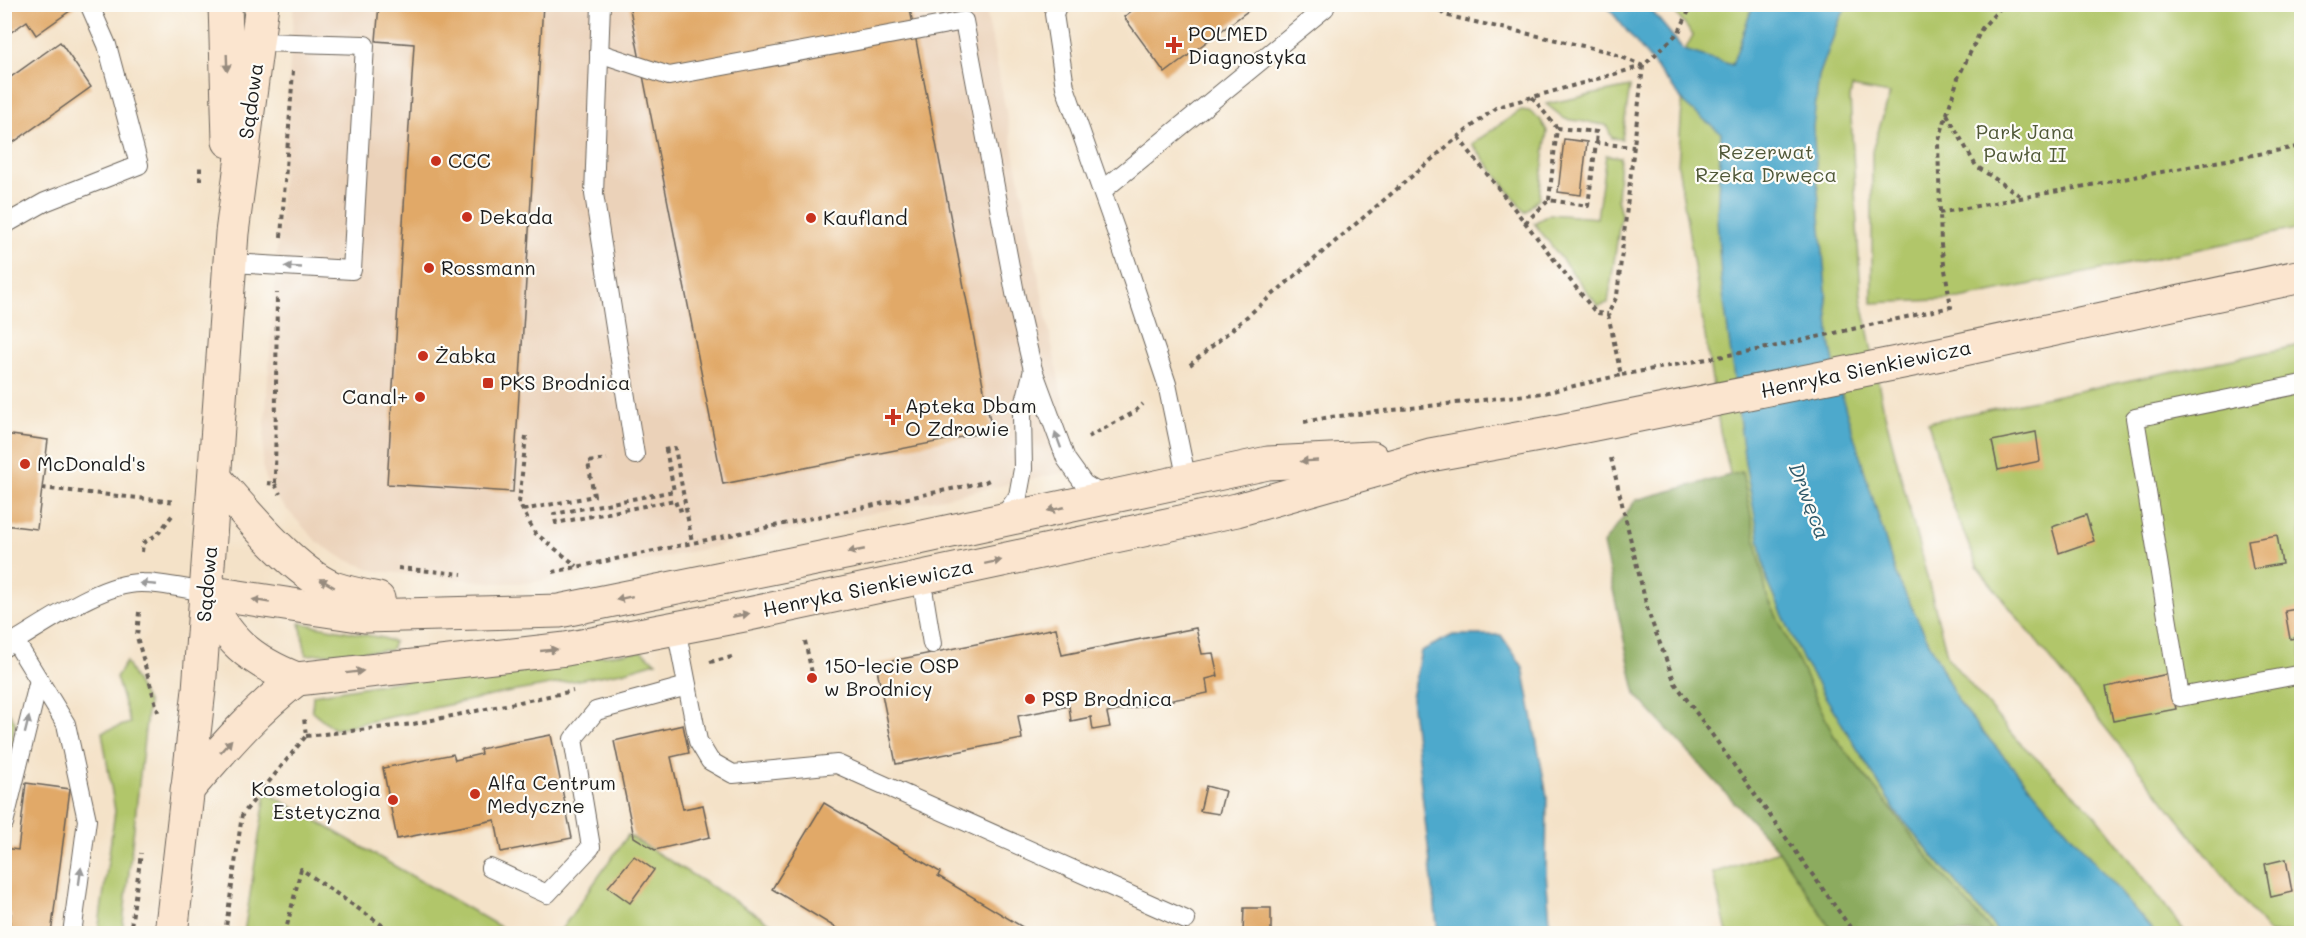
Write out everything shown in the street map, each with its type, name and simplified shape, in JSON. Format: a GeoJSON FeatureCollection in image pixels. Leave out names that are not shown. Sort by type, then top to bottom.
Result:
{"type":"FeatureCollection","features":[{"type":"Feature","properties":{"kind":"main road","name":"Sądowa"},"geometry":{"type":"LineString","coordinates":[[225,4],[231,248]]}},
{"type":"Feature","properties":{"kind":"main road","name":"Sądowa"},"geometry":{"type":"LineString","coordinates":[[171,933],[198,690],[216,479],[231,248],[259,42],[262,4]]}},
{"type":"Feature","properties":{"kind":"main road","name":"Henryka Sienkiewicza"},"geometry":{"type":"LineString","coordinates":[[1430,455],[1268,464],[559,611],[365,616],[206,592],[214,613],[224,629],[240,646],[254,658],[276,671],[297,679],[566,649],[1237,510],[1430,455],[1598,424],[1917,359],[2301,276]]}},
{"type":"Feature","properties":{"kind":"main road","name":"Henryka Sienkiewicza"},"geometry":{"type":"LineString","coordinates":[[216,479],[278,546],[303,568],[332,587],[444,614]]}},
{"type":"Feature","properties":{"kind":"main road"},"geometry":{"type":"LineString","coordinates":[[914,539],[921,577]]}},
{"type":"Feature","properties":{"kind":"main road"},"geometry":{"type":"LineString","coordinates":[[668,589],[675,627]]}},
{"type":"Feature","properties":{"kind":"main road"},"geometry":{"type":"LineString","coordinates":[[187,790],[274,696],[297,679]]}},
{"type":"Feature","properties":{"kind":"lane"},"geometry":{"type":"LineString","coordinates":[[4,225],[45,202],[139,165],[107,45],[89,4]]}},
{"type":"Feature","properties":{"kind":"lane"},"geometry":{"type":"LineString","coordinates":[[601,4],[594,194],[635,455]]}},
{"type":"Feature","properties":{"kind":"lane"},"geometry":{"type":"LineString","coordinates":[[1058,4],[1054,14],[1065,87],[1167,384],[1187,481]]}},
{"type":"Feature","properties":{"kind":"lane"},"geometry":{"type":"LineString","coordinates":[[1102,191],[1325,8],[1323,4]]}},
{"type":"Feature","properties":{"kind":"lane"},"geometry":{"type":"LineString","coordinates":[[599,53],[669,76],[964,21],[1015,293],[1033,370],[1066,459],[1084,484],[1108,498]]}},
{"type":"Feature","properties":{"kind":"lane"},"geometry":{"type":"LineString","coordinates":[[231,248],[279,266],[352,270],[365,45],[259,42]]}},
{"type":"Feature","properties":{"kind":"lane"},"geometry":{"type":"LineString","coordinates":[[1000,521],[1018,495],[1023,469],[1022,414],[1033,370]]}},
{"type":"Feature","properties":{"kind":"lane"},"geometry":{"type":"LineString","coordinates":[[2301,384],[2135,418],[2180,697],[2301,674]]}},
{"type":"Feature","properties":{"kind":"lane"},"geometry":{"type":"LineString","coordinates":[[921,577],[932,645]]}},
{"type":"Feature","properties":{"kind":"lane"},"geometry":{"type":"LineString","coordinates":[[72,933],[87,820],[66,724],[39,680],[10,644],[85,600],[112,588],[141,582],[206,592]]}},
{"type":"Feature","properties":{"kind":"lane"},"geometry":{"type":"LineString","coordinates":[[675,627],[698,741],[710,761],[732,774],[837,764],[1186,920]]}},
{"type":"Feature","properties":{"kind":"lane"},"geometry":{"type":"LineString","coordinates":[[4,823],[39,680]]}},
{"type":"Feature","properties":{"kind":"lane"},"geometry":{"type":"LineString","coordinates":[[490,868],[547,894],[591,847],[573,739],[596,711],[687,686]]}},
{"type":"Feature","properties":{"kind":"path"},"geometry":{"type":"LineString","coordinates":[[1435,4],[1444,15],[1610,52],[1643,66]]}},
{"type":"Feature","properties":{"kind":"path"},"geometry":{"type":"LineString","coordinates":[[1066,459],[1081,455],[1088,437],[1132,413],[1458,137],[1497,107],[1643,66],[1679,32],[1692,4]]}},
{"type":"Feature","properties":{"kind":"path"},"geometry":{"type":"LineString","coordinates":[[1643,66],[1617,296],[1608,314],[1621,375],[1772,347],[1951,307],[1941,245],[1938,142],[1958,78],[1982,28],[2004,4]]}},
{"type":"Feature","properties":{"kind":"path"},"geometry":{"type":"LineString","coordinates":[[283,500],[275,484],[279,266],[295,43]]}},
{"type":"Feature","properties":{"kind":"path"},"geometry":{"type":"LineString","coordinates":[[1525,223],[1549,201],[1557,128],[1532,97]]}},
{"type":"Feature","properties":{"kind":"path"},"geometry":{"type":"LineString","coordinates":[[1947,114],[1976,166],[2022,198]]}},
{"type":"Feature","properties":{"kind":"path"},"geometry":{"type":"LineString","coordinates":[[1549,201],[1588,206],[1596,143],[1597,132],[1557,128]]}},
{"type":"Feature","properties":{"kind":"path"},"geometry":{"type":"LineString","coordinates":[[1458,137],[1596,313],[1608,314]]}},
{"type":"Feature","properties":{"kind":"path"},"geometry":{"type":"LineString","coordinates":[[1596,143],[1634,147]]}},
{"type":"Feature","properties":{"kind":"path"},"geometry":{"type":"LineString","coordinates":[[1940,213],[2301,146]]}},
{"type":"Feature","properties":{"kind":"path"},"geometry":{"type":"LineString","coordinates":[[1598,424],[1614,467],[1648,612],[1675,682],[1855,933]]}},
{"type":"Feature","properties":{"kind":"path"},"geometry":{"type":"LineString","coordinates":[[526,436],[519,504],[536,533],[577,566]]}},
{"type":"Feature","properties":{"kind":"path"},"geometry":{"type":"LineString","coordinates":[[666,449],[674,491],[554,514],[556,523],[675,500],[678,510],[686,508]]}},
{"type":"Feature","properties":{"kind":"path"},"geometry":{"type":"LineString","coordinates":[[523,510],[594,496],[588,462],[635,455]]}},
{"type":"Feature","properties":{"kind":"path"},"geometry":{"type":"LineString","coordinates":[[678,465],[692,542]]}},
{"type":"Feature","properties":{"kind":"path"},"geometry":{"type":"LineString","coordinates":[[544,574],[985,482],[1007,472],[1023,469]]}},
{"type":"Feature","properties":{"kind":"path"},"geometry":{"type":"LineString","coordinates":[[142,552],[143,543],[158,534],[171,519],[180,502],[181,475],[275,484]]}},
{"type":"Feature","properties":{"kind":"path"},"geometry":{"type":"LineString","coordinates":[[42,488],[180,502]]}},
{"type":"Feature","properties":{"kind":"path"},"geometry":{"type":"LineString","coordinates":[[392,567],[467,575]]}},
{"type":"Feature","properties":{"kind":"path"},"geometry":{"type":"LineString","coordinates":[[139,602],[137,637],[159,714]]}},
{"type":"Feature","properties":{"kind":"path"},"geometry":{"type":"LineString","coordinates":[[805,642],[812,673]]}},
{"type":"Feature","properties":{"kind":"path"},"geometry":{"type":"LineString","coordinates":[[225,933],[242,815],[306,736],[297,679]]}},
{"type":"Feature","properties":{"kind":"path"},"geometry":{"type":"LineString","coordinates":[[130,933],[142,841]]}},
{"type":"Feature","properties":{"kind":"path"},"geometry":{"type":"LineString","coordinates":[[285,933],[301,869],[395,933]]}},
{"type":"Feature","properties":{"kind":"shaded area"},"geometry":{"type":"Polygon","coordinates":[[[980,4],[987,15],[1069,431],[1085,468],[594,572],[527,583],[500,583],[376,571],[344,559],[317,542],[270,491],[262,466],[294,5],[980,4]]]}},
{"type":"Feature","properties":{"kind":"green space","name":"Park Jana Pawła II"},"geometry":{"type":"Polygon","coordinates":[[[1669,5],[2301,5],[2301,228],[1960,299],[1872,303],[1872,151],[1890,94],[1852,87],[1850,98],[1861,297],[1884,411],[1948,658],[2016,739],[2095,814],[2186,933],[1987,933],[1825,748],[1758,591],[1720,431],[1678,165],[1686,48],[1693,35],[1669,5]]]}},
{"type":"Feature","properties":{"kind":"green space"},"geometry":{"type":"Polygon","coordinates":[[[1630,87],[1622,139],[1612,138],[1606,125],[1565,119],[1546,104],[1630,87]]]}},
{"type":"Feature","properties":{"kind":"green space"},"geometry":{"type":"Polygon","coordinates":[[[1521,110],[1529,111],[1540,119],[1547,131],[1539,198],[1525,212],[1472,144],[1521,110]]]}},
{"type":"Feature","properties":{"kind":"green space"},"geometry":{"type":"Polygon","coordinates":[[[1606,155],[1620,157],[1617,199],[1621,214],[1608,303],[1598,306],[1534,223],[1550,214],[1597,218],[1606,155]]]}},
{"type":"Feature","properties":{"kind":"green space"},"geometry":{"type":"Polygon","coordinates":[[[2301,345],[2301,933],[2269,933],[1978,568],[1951,501],[1928,422],[2301,345]]]}},
{"type":"Feature","properties":{"kind":"green space"},"geometry":{"type":"Polygon","coordinates":[[[1742,472],[1767,596],[1834,736],[1938,869],[1993,933],[1834,933],[1779,851],[1636,695],[1603,544],[1636,500],[1742,472]]]}},
{"type":"Feature","properties":{"kind":"green space"},"geometry":{"type":"Polygon","coordinates":[[[300,623],[394,642],[391,650],[306,655],[300,623]]]}},
{"type":"Feature","properties":{"kind":"green space"},"geometry":{"type":"Polygon","coordinates":[[[641,651],[656,662],[622,672],[500,694],[334,729],[312,711],[313,695],[407,680],[641,651]]]}},
{"type":"Feature","properties":{"kind":"green space"},"geometry":{"type":"Polygon","coordinates":[[[126,662],[148,704],[122,933],[98,933],[115,811],[102,732],[130,723],[116,677],[126,662]]]}},
{"type":"Feature","properties":{"kind":"green space"},"geometry":{"type":"Polygon","coordinates":[[[5,706],[15,722],[5,791],[5,706]]]}},
{"type":"Feature","properties":{"kind":"green space"},"geometry":{"type":"Polygon","coordinates":[[[266,792],[511,933],[244,933],[266,792]]]}},
{"type":"Feature","properties":{"kind":"green space"},"geometry":{"type":"Polygon","coordinates":[[[628,835],[786,933],[558,934],[628,835]]]}},
{"type":"Feature","properties":{"kind":"green space"},"geometry":{"type":"Polygon","coordinates":[[[1779,851],[1834,933],[1727,933],[1713,873],[1779,851]]]}},
{"type":"Feature","properties":{"kind":"water","name":"Rezerwat Rzeka Drwęca"},"geometry":{"type":"Polygon","coordinates":[[[1606,5],[1647,5],[1684,50],[1732,65],[1753,5],[1848,5],[1840,19],[1819,76],[1813,127],[1830,341],[1837,380],[1896,575],[1960,705],[2155,933],[1999,933],[1896,812],[1804,662],[1767,580],[1745,463],[1721,278],[1717,218],[1721,133],[1688,107],[1606,5]]]}},
{"type":"Feature","properties":{"kind":"water"},"geometry":{"type":"Polygon","coordinates":[[[1453,635],[1501,635],[1523,667],[1547,796],[1546,873],[1551,933],[1438,933],[1411,698],[1421,651],[1453,635]]]}},
{"type":"Feature","properties":{"kind":"building"},"geometry":{"type":"Polygon","coordinates":[[[4,4],[72,4],[74,8],[36,35],[27,21],[4,37],[4,4]]]}},
{"type":"Feature","properties":{"kind":"building","name":"Dekada"},"geometry":{"type":"Polygon","coordinates":[[[379,4],[543,4],[513,492],[387,484],[414,44],[376,41],[379,4]]]}},
{"type":"Feature","properties":{"kind":"building","name":"Kaufland"},"geometry":{"type":"Polygon","coordinates":[[[629,4],[909,4],[992,431],[723,484],[629,4]]]}},
{"type":"Feature","properties":{"kind":"building","name":"POLMED Diagnostyka"},"geometry":{"type":"Polygon","coordinates":[[[1140,4],[1257,4],[1165,73],[1124,17],[1140,4]]]}},
{"type":"Feature","properties":{"kind":"building"},"geometry":{"type":"Polygon","coordinates":[[[60,42],[91,87],[4,149],[4,82],[60,42]]]}},
{"type":"Feature","properties":{"kind":"building"},"geometry":{"type":"Polygon","coordinates":[[[1564,139],[1587,142],[1581,195],[1558,192],[1564,139]]]}},
{"type":"Feature","properties":{"kind":"building"},"geometry":{"type":"Polygon","coordinates":[[[2036,432],[2040,461],[1998,470],[1992,441],[2036,432]]]}},
{"type":"Feature","properties":{"kind":"building","name":"McDonald's"},"geometry":{"type":"Polygon","coordinates":[[[4,434],[48,440],[37,529],[4,525],[4,434]]]}},
{"type":"Feature","properties":{"kind":"building"},"geometry":{"type":"Polygon","coordinates":[[[2086,515],[2094,541],[2059,553],[2052,527],[2086,515]]]}},
{"type":"Feature","properties":{"kind":"building"},"geometry":{"type":"Polygon","coordinates":[[[2277,535],[2282,564],[2253,569],[2248,540],[2277,535]]]}},
{"type":"Feature","properties":{"kind":"building"},"geometry":{"type":"Polygon","coordinates":[[[2302,608],[2302,637],[2290,639],[2285,611],[2302,608]]]}},
{"type":"Feature","properties":{"kind":"building","name":"PSP Brodnica"},"geometry":{"type":"Polygon","coordinates":[[[1056,628],[1062,655],[1196,628],[1202,654],[1213,653],[1218,676],[1206,679],[1208,693],[1107,713],[1110,727],[1093,730],[1091,717],[1071,721],[1069,706],[1018,716],[1022,739],[896,764],[876,664],[1056,628]]]}},
{"type":"Feature","properties":{"kind":"building"},"geometry":{"type":"Polygon","coordinates":[[[2168,674],[2176,709],[2113,721],[2106,687],[2168,674]]]}},
{"type":"Feature","properties":{"kind":"building"},"geometry":{"type":"Polygon","coordinates":[[[683,725],[689,753],[671,757],[683,809],[703,805],[710,837],[655,850],[634,837],[614,741],[683,725]]]}},
{"type":"Feature","properties":{"kind":"building","name":"Alfa Centrum Medyczne"},"geometry":{"type":"Polygon","coordinates":[[[551,735],[572,838],[501,852],[495,820],[397,839],[383,768],[453,754],[455,760],[481,754],[480,749],[551,735]]]}},
{"type":"Feature","properties":{"kind":"building"},"geometry":{"type":"Polygon","coordinates":[[[26,783],[70,789],[51,934],[8,934],[11,914],[4,913],[4,848],[18,850],[26,783]]]}},
{"type":"Feature","properties":{"kind":"building"},"geometry":{"type":"Polygon","coordinates":[[[1206,786],[1225,791],[1219,814],[1200,811],[1206,786]]]}},
{"type":"Feature","properties":{"kind":"building"},"geometry":{"type":"Polygon","coordinates":[[[824,803],[940,872],[938,876],[1034,934],[846,934],[772,889],[824,803]]]}},
{"type":"Feature","properties":{"kind":"building"},"geometry":{"type":"Polygon","coordinates":[[[634,856],[654,870],[630,903],[608,887],[634,856]]]}},
{"type":"Feature","properties":{"kind":"building"},"geometry":{"type":"Polygon","coordinates":[[[2286,859],[2292,892],[2271,897],[2265,864],[2286,859]]]}},
{"type":"Feature","properties":{"kind":"building"},"geometry":{"type":"Polygon","coordinates":[[[1244,908],[1271,908],[1271,933],[1243,932],[1244,908]]]}},
{"type":"Feature","properties":{"kind":"place","name":"POLMED Diagnostyka"},"geometry":{"type":"Point","coordinates":[1174,45]}},
{"type":"Feature","properties":{"kind":"place","name":"CCC"},"geometry":{"type":"Point","coordinates":[436,161]}},
{"type":"Feature","properties":{"kind":"place","name":"Dekada"},"geometry":{"type":"Point","coordinates":[467,217]}},
{"type":"Feature","properties":{"kind":"place","name":"Kaufland"},"geometry":{"type":"Point","coordinates":[811,218]}},
{"type":"Feature","properties":{"kind":"place","name":"Rossmann"},"geometry":{"type":"Point","coordinates":[429,268]}},
{"type":"Feature","properties":{"kind":"place","name":"Żabka"},"geometry":{"type":"Point","coordinates":[423,356]}},
{"type":"Feature","properties":{"kind":"place","name":"PKS Brodnica"},"geometry":{"type":"Point","coordinates":[488,383]}},
{"type":"Feature","properties":{"kind":"place","name":"Canal+"},"geometry":{"type":"Point","coordinates":[420,397]}},
{"type":"Feature","properties":{"kind":"place","name":"Apteka Dbam O Zdrowie"},"geometry":{"type":"Point","coordinates":[893,417]}},
{"type":"Feature","properties":{"kind":"place","name":"McDonald's"},"geometry":{"type":"Point","coordinates":[25,464]}},
{"type":"Feature","properties":{"kind":"place","name":"150-lecie OSP w Brodnicy"},"geometry":{"type":"Point","coordinates":[812,678]}},
{"type":"Feature","properties":{"kind":"place","name":"PSP Brodnica"},"geometry":{"type":"Point","coordinates":[1030,699]}},
{"type":"Feature","properties":{"kind":"place","name":"Alfa Centrum Medyczne"},"geometry":{"type":"Point","coordinates":[475,794]}},
{"type":"Feature","properties":{"kind":"place","name":"Kosmetologia Estetyczna"},"geometry":{"type":"Point","coordinates":[393,800]}},
{"type":"Feature","properties":{"kind":"water label","name":"Drwęca"},"geometry":{"type":"Point","coordinates":[1809,501]}}]}
